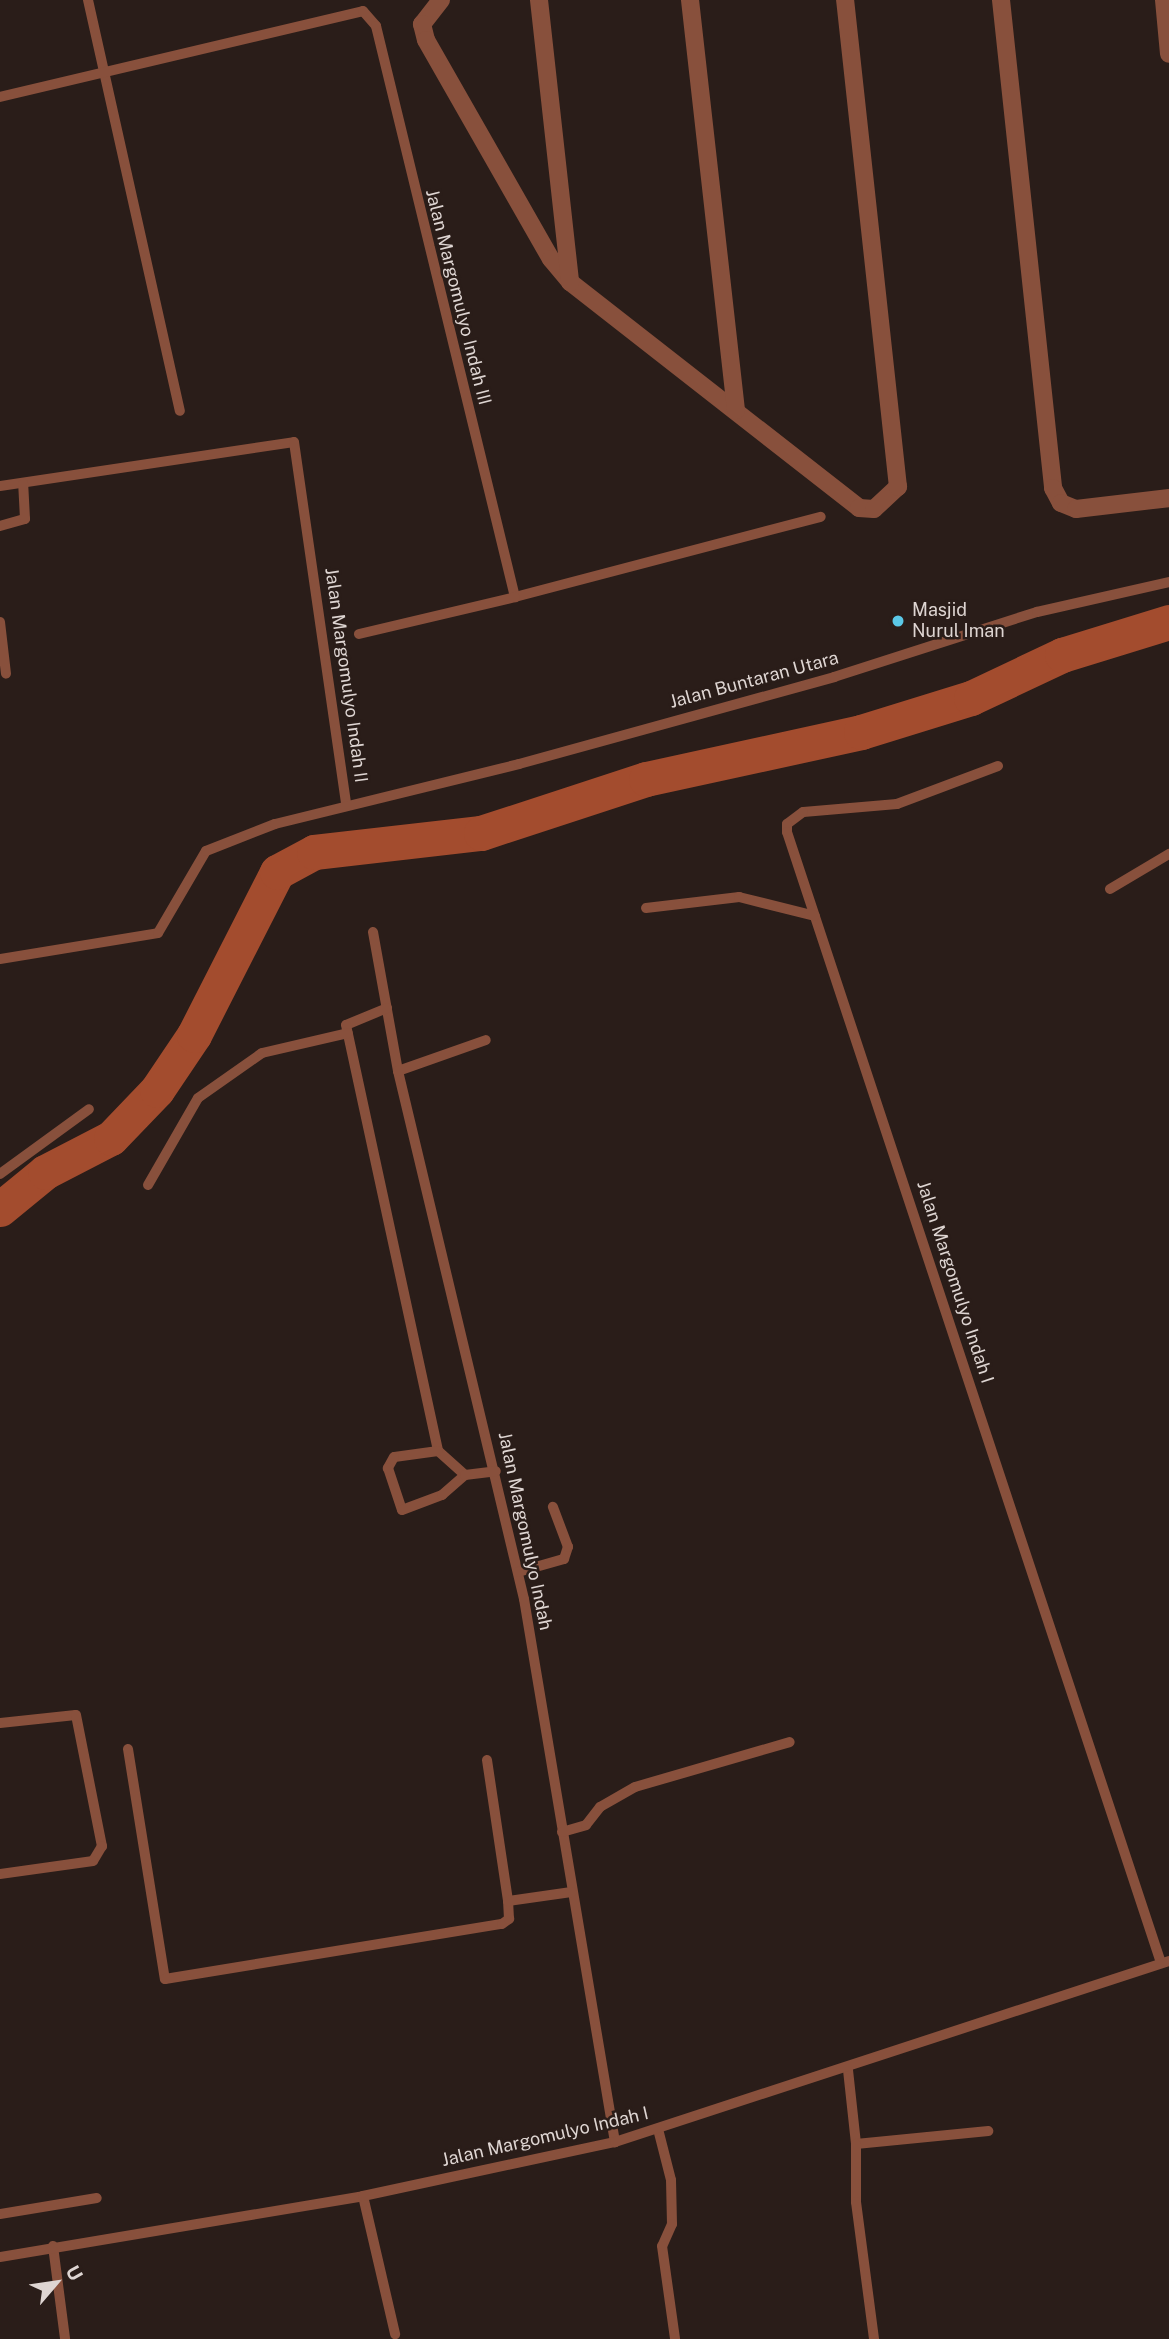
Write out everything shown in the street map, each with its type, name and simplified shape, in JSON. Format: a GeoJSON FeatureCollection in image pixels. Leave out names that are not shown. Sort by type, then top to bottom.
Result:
{"type":"FeatureCollection","features":[{"type":"Feature","properties":{"kind":"street"},"geometry":{"type":"LineString","coordinates":[[441,0],[422,24],[426,40],[551,259],[570,282],[859,508],[874,509],[898,487],[845,0]]}},
{"type":"Feature","properties":{"kind":"street"},"geometry":{"type":"LineString","coordinates":[[538,0],[570,282]]}},
{"type":"Feature","properties":{"kind":"street"},"geometry":{"type":"LineString","coordinates":[[690,0],[736,410]]}},
{"type":"Feature","properties":{"kind":"street"},"geometry":{"type":"LineString","coordinates":[[1001,0],[1053,488],[1061,503],[1076,509],[1169,498]]}},
{"type":"Feature","properties":{"kind":"street"},"geometry":{"type":"LineString","coordinates":[[1164,0],[1169,54]]}},
{"type":"Feature","properties":{"kind":"lane"},"geometry":{"type":"LineString","coordinates":[[88,0],[180,411]]}},
{"type":"Feature","properties":{"kind":"lane","name":"Jalan Margomulyo Indah III"},"geometry":{"type":"LineString","coordinates":[[105,71],[363,11],[376,26],[515,597]]}},
{"type":"Feature","properties":{"kind":"lane"},"geometry":{"type":"LineString","coordinates":[[0,97],[105,71]]}},
{"type":"Feature","properties":{"kind":"lane","name":"Jalan Margomulyo Indah II"},"geometry":{"type":"LineString","coordinates":[[0,959],[158,933],[206,851],[346,804],[294,442],[23,484]]}},
{"type":"Feature","properties":{"kind":"lane"},"geometry":{"type":"LineString","coordinates":[[0,486],[23,484],[24,519],[0,526]]}},
{"type":"Feature","properties":{"kind":"lane"},"geometry":{"type":"LineString","coordinates":[[359,634],[515,597],[821,517]]}},
{"type":"Feature","properties":{"kind":"lane","name":"Jalan Buntaran Utara"},"geometry":{"type":"LineString","coordinates":[[346,804],[519,764],[1097,596],[1169,582]]}},
{"type":"Feature","properties":{"kind":"lane"},"geometry":{"type":"LineString","coordinates":[[0,622],[6,674]]}},
{"type":"Feature","properties":{"kind":"lane","name":"Jalan Margomulyo Indah I"},"geometry":{"type":"LineString","coordinates":[[0,2256],[363,2196],[615,2142],[848,2070],[1165,1962],[787,832],[795,816],[897,804],[998,766]]}},
{"type":"Feature","properties":{"kind":"lane"},"geometry":{"type":"LineString","coordinates":[[1110,889],[1169,854]]}},
{"type":"Feature","properties":{"kind":"lane"},"geometry":{"type":"LineString","coordinates":[[646,908],[739,897],[815,916]]}},
{"type":"Feature","properties":{"kind":"lane","name":"Jalan Margomulyo Indah"},"geometry":{"type":"LineString","coordinates":[[373,932],[398,1071],[496,1471],[518,1572],[615,2142]]}},
{"type":"Feature","properties":{"kind":"lane"},"geometry":{"type":"LineString","coordinates":[[387,1008],[347,1021],[348,1033],[438,1451],[465,1475]]}},
{"type":"Feature","properties":{"kind":"lane"},"geometry":{"type":"LineString","coordinates":[[148,1185],[198,1098],[262,1053],[348,1033]]}},
{"type":"Feature","properties":{"kind":"lane"},"geometry":{"type":"LineString","coordinates":[[398,1071],[486,1040]]}},
{"type":"Feature","properties":{"kind":"lane"},"geometry":{"type":"LineString","coordinates":[[0,1174],[89,1109]]}},
{"type":"Feature","properties":{"kind":"lane"},"geometry":{"type":"LineString","coordinates":[[438,1451],[389,1461],[399,1508],[429,1502],[465,1475],[496,1471]]}},
{"type":"Feature","properties":{"kind":"lane"},"geometry":{"type":"LineString","coordinates":[[518,1572],[564,1559],[568,1547],[553,1507]]}},
{"type":"Feature","properties":{"kind":"lane"},"geometry":{"type":"LineString","coordinates":[[0,1723],[76,1715],[102,1846],[93,1861],[0,1874]]}},
{"type":"Feature","properties":{"kind":"lane"},"geometry":{"type":"LineString","coordinates":[[562,1832],[586,1825],[600,1807],[635,1787],[790,1742]]}},
{"type":"Feature","properties":{"kind":"lane"},"geometry":{"type":"LineString","coordinates":[[128,1749],[165,1979],[502,1924],[509,1919],[508,1901],[487,1760]]}},
{"type":"Feature","properties":{"kind":"lane"},"geometry":{"type":"LineString","coordinates":[[508,1901],[571,1892]]}},
{"type":"Feature","properties":{"kind":"lane"},"geometry":{"type":"LineString","coordinates":[[848,2070],[856,2144],[856,2202],[874,2339]]}},
{"type":"Feature","properties":{"kind":"lane"},"geometry":{"type":"LineString","coordinates":[[658,2129],[671,2180],[672,2224],[662,2246],[675,2339]]}},
{"type":"Feature","properties":{"kind":"lane"},"geometry":{"type":"LineString","coordinates":[[856,2144],[988,2132]]}},
{"type":"Feature","properties":{"kind":"lane"},"geometry":{"type":"LineString","coordinates":[[363,2196],[395,2334]]}},
{"type":"Feature","properties":{"kind":"lane"},"geometry":{"type":"LineString","coordinates":[[0,2214],[97,2197]]}},
{"type":"Feature","properties":{"kind":"lane"},"geometry":{"type":"LineString","coordinates":[[52,2246],[65,2339]]}},
{"type":"Feature","properties":{"kind":"waterway"},"geometry":{"type":"LineString","coordinates":[[0,1209],[45,1172],[111,1138],[157,1090],[194,1035],[277,872],[314,852],[481,833],[646,779],[861,732],[971,698],[1062,655],[1169,622]]}},
{"type":"Feature","properties":{"kind":"place","name":"Masjid Nurul Iman"},"geometry":{"type":"Point","coordinates":[898,621]}}]}
